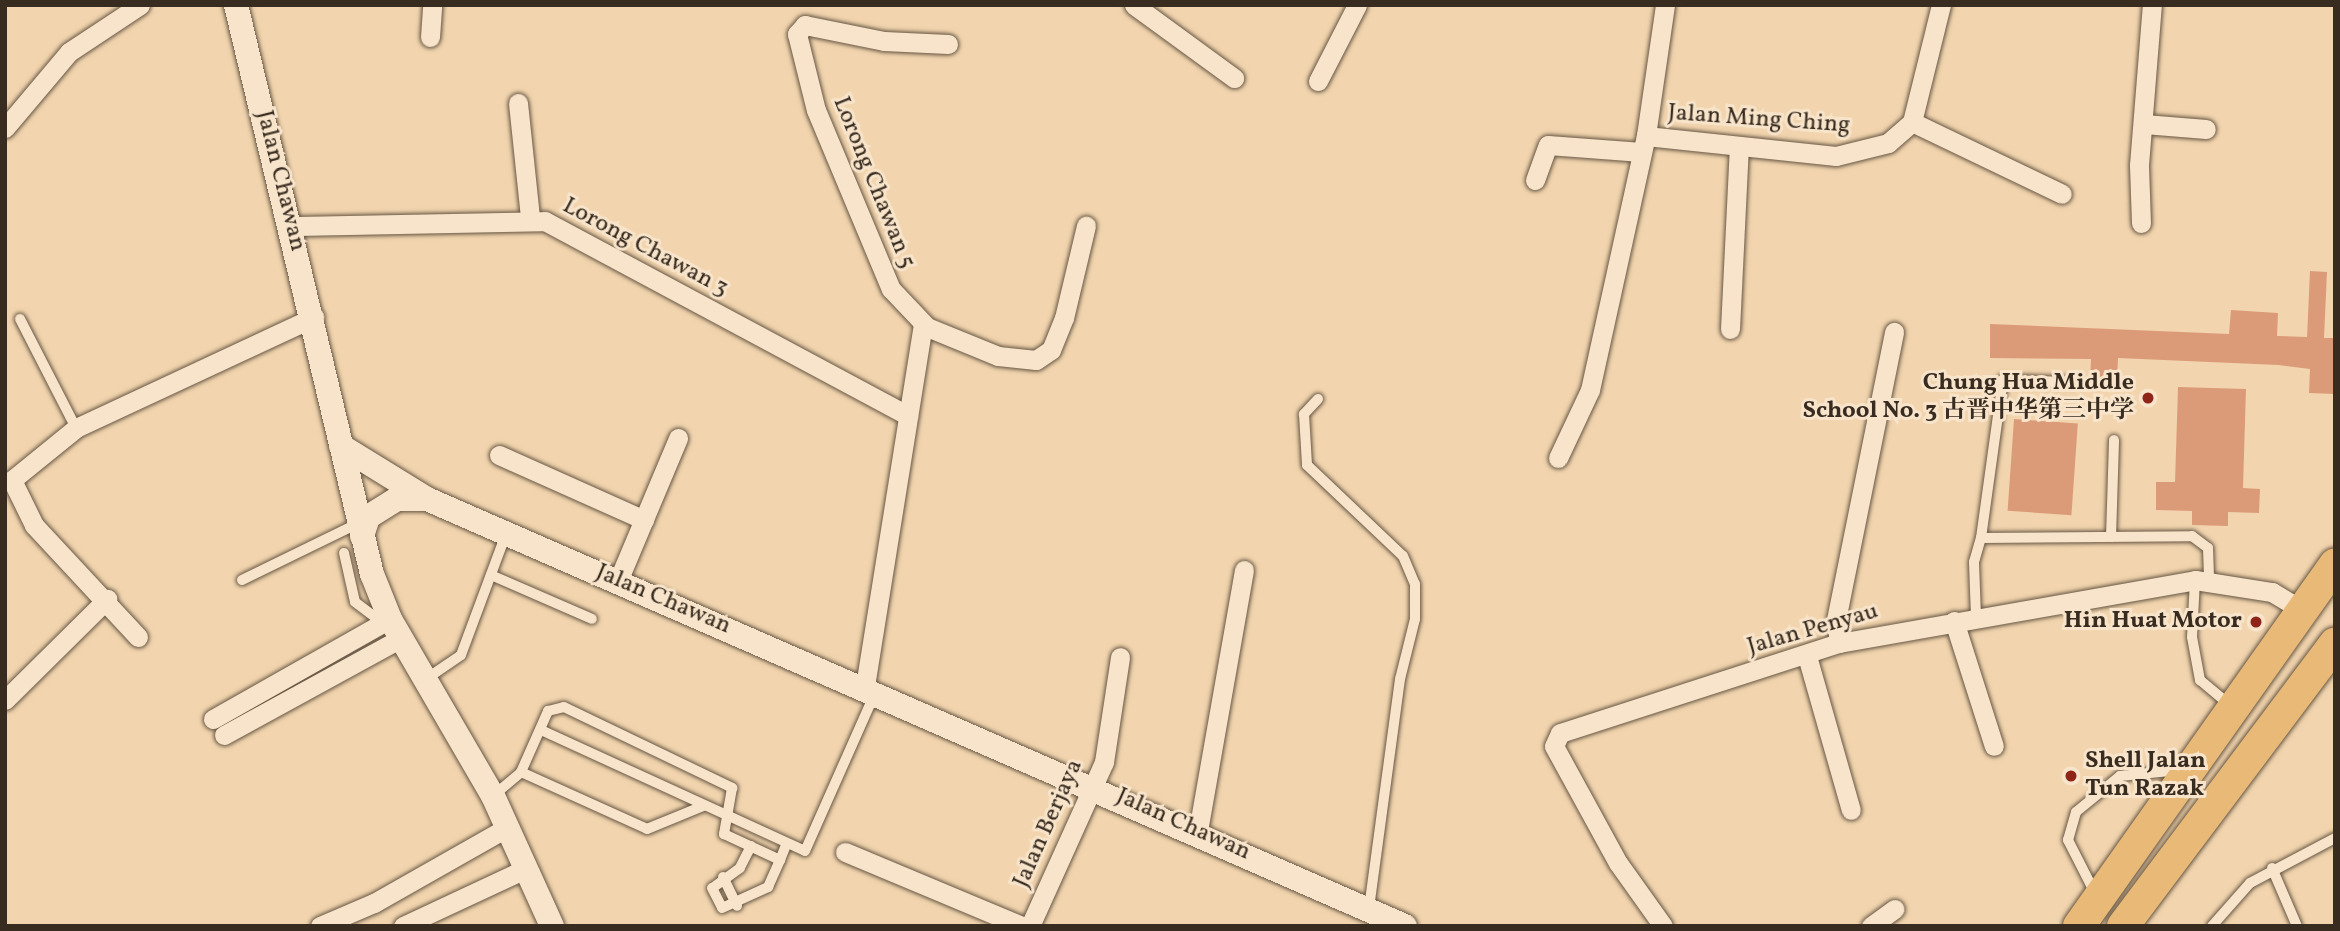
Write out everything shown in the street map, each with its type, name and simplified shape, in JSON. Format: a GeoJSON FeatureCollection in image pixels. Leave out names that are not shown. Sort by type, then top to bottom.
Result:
{"type":"FeatureCollection","features":[{"type":"Feature","properties":{"kind":"highway"},"geometry":{"type":"LineString","coordinates":[[2078,926],[2335,564]]}},
{"type":"Feature","properties":{"kind":"highway"},"geometry":{"type":"LineString","coordinates":[[2131,920],[2335,644]]}},
{"type":"Feature","properties":{"kind":"street"},"geometry":{"type":"LineString","coordinates":[[5,128],[69,52],[140,5]]}},
{"type":"Feature","properties":{"kind":"street","name":"Jalan Chawan"},"geometry":{"type":"LineString","coordinates":[[236,5],[293,226],[341,446],[427,499],[1095,785],[1405,926]]}},
{"type":"Feature","properties":{"kind":"street"},"geometry":{"type":"LineString","coordinates":[[430,37],[432,5]]}},
{"type":"Feature","properties":{"kind":"street"},"geometry":{"type":"LineString","coordinates":[[1134,5],[1234,78]]}},
{"type":"Feature","properties":{"kind":"street"},"geometry":{"type":"LineString","coordinates":[[1318,81],[1357,5]]}},
{"type":"Feature","properties":{"kind":"street","name":"Jalan Ming Ching"},"geometry":{"type":"LineString","coordinates":[[1665,5],[1644,144],[1739,146],[1836,156],[1864,152],[1912,122]]}},
{"type":"Feature","properties":{"kind":"street"},"geometry":{"type":"LineString","coordinates":[[1941,5],[1912,122],[2062,194]]}},
{"type":"Feature","properties":{"kind":"street"},"geometry":{"type":"LineString","coordinates":[[2141,223],[2152,5]]}},
{"type":"Feature","properties":{"kind":"street","name":"Lorong Chawan 5"},"geometry":{"type":"LineString","coordinates":[[948,44],[884,41],[806,25],[797,34],[798,58],[862,229],[891,289],[923,325],[998,356],[1036,360],[1051,350],[1064,318],[1086,226]]}},
{"type":"Feature","properties":{"kind":"street"},"geometry":{"type":"LineString","coordinates":[[518,103],[530,217]]}},
{"type":"Feature","properties":{"kind":"street"},"geometry":{"type":"LineString","coordinates":[[2144,124],[2206,129]]}},
{"type":"Feature","properties":{"kind":"street"},"geometry":{"type":"LineString","coordinates":[[1535,180],[1548,145],[1644,144],[1590,390],[1558,458]]}},
{"type":"Feature","properties":{"kind":"street"},"geometry":{"type":"LineString","coordinates":[[1730,329],[1739,146]]}},
{"type":"Feature","properties":{"kind":"street","name":"Lorong Chawan 3"},"geometry":{"type":"LineString","coordinates":[[293,226],[530,217],[908,416]]}},
{"type":"Feature","properties":{"kind":"street"},"geometry":{"type":"LineString","coordinates":[[138,637],[107,599],[34,525],[12,492],[18,469],[76,428],[314,317]]}},
{"type":"Feature","properties":{"kind":"street"},"geometry":{"type":"LineString","coordinates":[[870,688],[923,325]]}},
{"type":"Feature","properties":{"kind":"street"},"geometry":{"type":"LineString","coordinates":[[1839,643],[1836,620],[1894,331]]}},
{"type":"Feature","properties":{"kind":"street"},"geometry":{"type":"LineString","coordinates":[[618,581],[678,438]]}},
{"type":"Feature","properties":{"kind":"street"},"geometry":{"type":"LineString","coordinates":[[341,446],[355,537],[391,626],[426,678],[493,796],[552,926]]}},
{"type":"Feature","properties":{"kind":"street"},"geometry":{"type":"LineString","coordinates":[[499,455],[644,520]]}},
{"type":"Feature","properties":{"kind":"street"},"geometry":{"type":"LineString","coordinates":[[355,537],[368,517],[390,503],[427,499]]}},
{"type":"Feature","properties":{"kind":"street"},"geometry":{"type":"LineString","coordinates":[[1198,831],[1244,570]]}},
{"type":"Feature","properties":{"kind":"street","name":"Jalan Penyau"},"geometry":{"type":"LineString","coordinates":[[1663,926],[1619,863],[1554,746],[1556,737],[1807,656],[1839,643],[1976,617],[2202,579],[2272,592],[2302,610]]}},
{"type":"Feature","properties":{"kind":"street"},"geometry":{"type":"LineString","coordinates":[[5,700],[107,599]]}},
{"type":"Feature","properties":{"kind":"street"},"geometry":{"type":"LineString","coordinates":[[1954,621],[1994,746]]}},
{"type":"Feature","properties":{"kind":"street"},"geometry":{"type":"LineString","coordinates":[[219,727],[391,626]]}},
{"type":"Feature","properties":{"kind":"street","name":"Jalan Berjaya"},"geometry":{"type":"LineString","coordinates":[[1030,926],[1095,785],[1119,656]]}},
{"type":"Feature","properties":{"kind":"street"},"geometry":{"type":"LineString","coordinates":[[1807,656],[1851,810]]}},
{"type":"Feature","properties":{"kind":"street"},"geometry":{"type":"LineString","coordinates":[[320,926],[374,903],[508,827]]}},
{"type":"Feature","properties":{"kind":"street"},"geometry":{"type":"LineString","coordinates":[[845,852],[1021,926]]}},
{"type":"Feature","properties":{"kind":"street"},"geometry":{"type":"LineString","coordinates":[[403,926],[525,869]]}},
{"type":"Feature","properties":{"kind":"street"},"geometry":{"type":"LineString","coordinates":[[1871,926],[1894,909]]}},
{"type":"Feature","properties":{"kind":"lane"},"geometry":{"type":"LineString","coordinates":[[20,319],[76,428]]}},
{"type":"Feature","properties":{"kind":"lane"},"geometry":{"type":"LineString","coordinates":[[1976,617],[1975,562],[1981,538],[2003,380],[2071,382]]}},
{"type":"Feature","properties":{"kind":"lane"},"geometry":{"type":"LineString","coordinates":[[1318,399],[1304,414],[1307,464],[1403,556],[1415,584],[1415,619],[1400,679],[1368,909]]}},
{"type":"Feature","properties":{"kind":"lane"},"geometry":{"type":"LineString","coordinates":[[2111,537],[2114,440]]}},
{"type":"Feature","properties":{"kind":"lane"},"geometry":{"type":"LineString","coordinates":[[426,678],[461,655],[506,534]]}},
{"type":"Feature","properties":{"kind":"lane"},"geometry":{"type":"LineString","coordinates":[[242,580],[355,537]]}},
{"type":"Feature","properties":{"kind":"lane"},"geometry":{"type":"LineString","coordinates":[[1981,538],[2203,539],[2202,579],[2192,637],[2200,680],[2211,695],[2234,707]]}},
{"type":"Feature","properties":{"kind":"lane"},"geometry":{"type":"LineString","coordinates":[[491,575],[592,619]]}},
{"type":"Feature","properties":{"kind":"lane"},"geometry":{"type":"LineString","coordinates":[[541,730],[786,845],[811,846],[870,688]]}},
{"type":"Feature","properties":{"kind":"lane"},"geometry":{"type":"LineString","coordinates":[[493,796],[521,772],[548,711],[564,707],[732,788],[721,830],[780,860]]}},
{"type":"Feature","properties":{"kind":"lane"},"geometry":{"type":"LineString","coordinates":[[2098,898],[2068,840],[2076,812],[2120,776],[2190,771]]}},
{"type":"Feature","properties":{"kind":"lane"},"geometry":{"type":"LineString","coordinates":[[521,772],[647,829],[703,806]]}},
{"type":"Feature","properties":{"kind":"lane"},"geometry":{"type":"LineString","coordinates":[[2214,925],[2250,883],[2335,838]]}},
{"type":"Feature","properties":{"kind":"lane"},"geometry":{"type":"LineString","coordinates":[[751,846],[740,868],[723,877],[712,888],[722,908],[737,906],[768,887],[786,845]]}},
{"type":"Feature","properties":{"kind":"lane"},"geometry":{"type":"LineString","coordinates":[[2272,869],[2297,926]]}},
{"type":"Feature","properties":{"kind":"lane"},"geometry":{"type":"LineString","coordinates":[[723,877],[737,906]]}},
{"type":"Feature","properties":{"kind":"building"},"geometry":{"type":"Polygon","coordinates":[[[2310,271],[2327,272],[2324,338],[2335,338],[2335,394],[2309,393],[2310,369],[2278,365],[2118,358],[2117,382],[2090,381],[2091,359],[1990,358],[1990,324],[2229,334],[2231,310],[2278,313],[2277,336],[2307,337],[2310,271]]]}},
{"type":"Feature","properties":{"kind":"building"},"geometry":{"type":"Polygon","coordinates":[[[2178,387],[2246,389],[2243,488],[2260,489],[2259,513],[2228,512],[2228,526],[2192,525],[2192,511],[2156,510],[2156,482],[2175,482],[2178,387]]]}},
{"type":"Feature","properties":{"kind":"building"},"geometry":{"type":"Polygon","coordinates":[[[2014,419],[2078,423],[2071,515],[2008,511],[2014,419]]]}},
{"type":"Feature","properties":{"kind":"place","name":"Chung Hua Middle School No. 3 古晋中华第三中学"},"geometry":{"type":"Point","coordinates":[2148,398]}},
{"type":"Feature","properties":{"kind":"place","name":"Hin Huat Motor"},"geometry":{"type":"Point","coordinates":[2256,622]}},
{"type":"Feature","properties":{"kind":"place","name":"Shell Jalan Tun Razak"},"geometry":{"type":"Point","coordinates":[2071,776]}}]}
